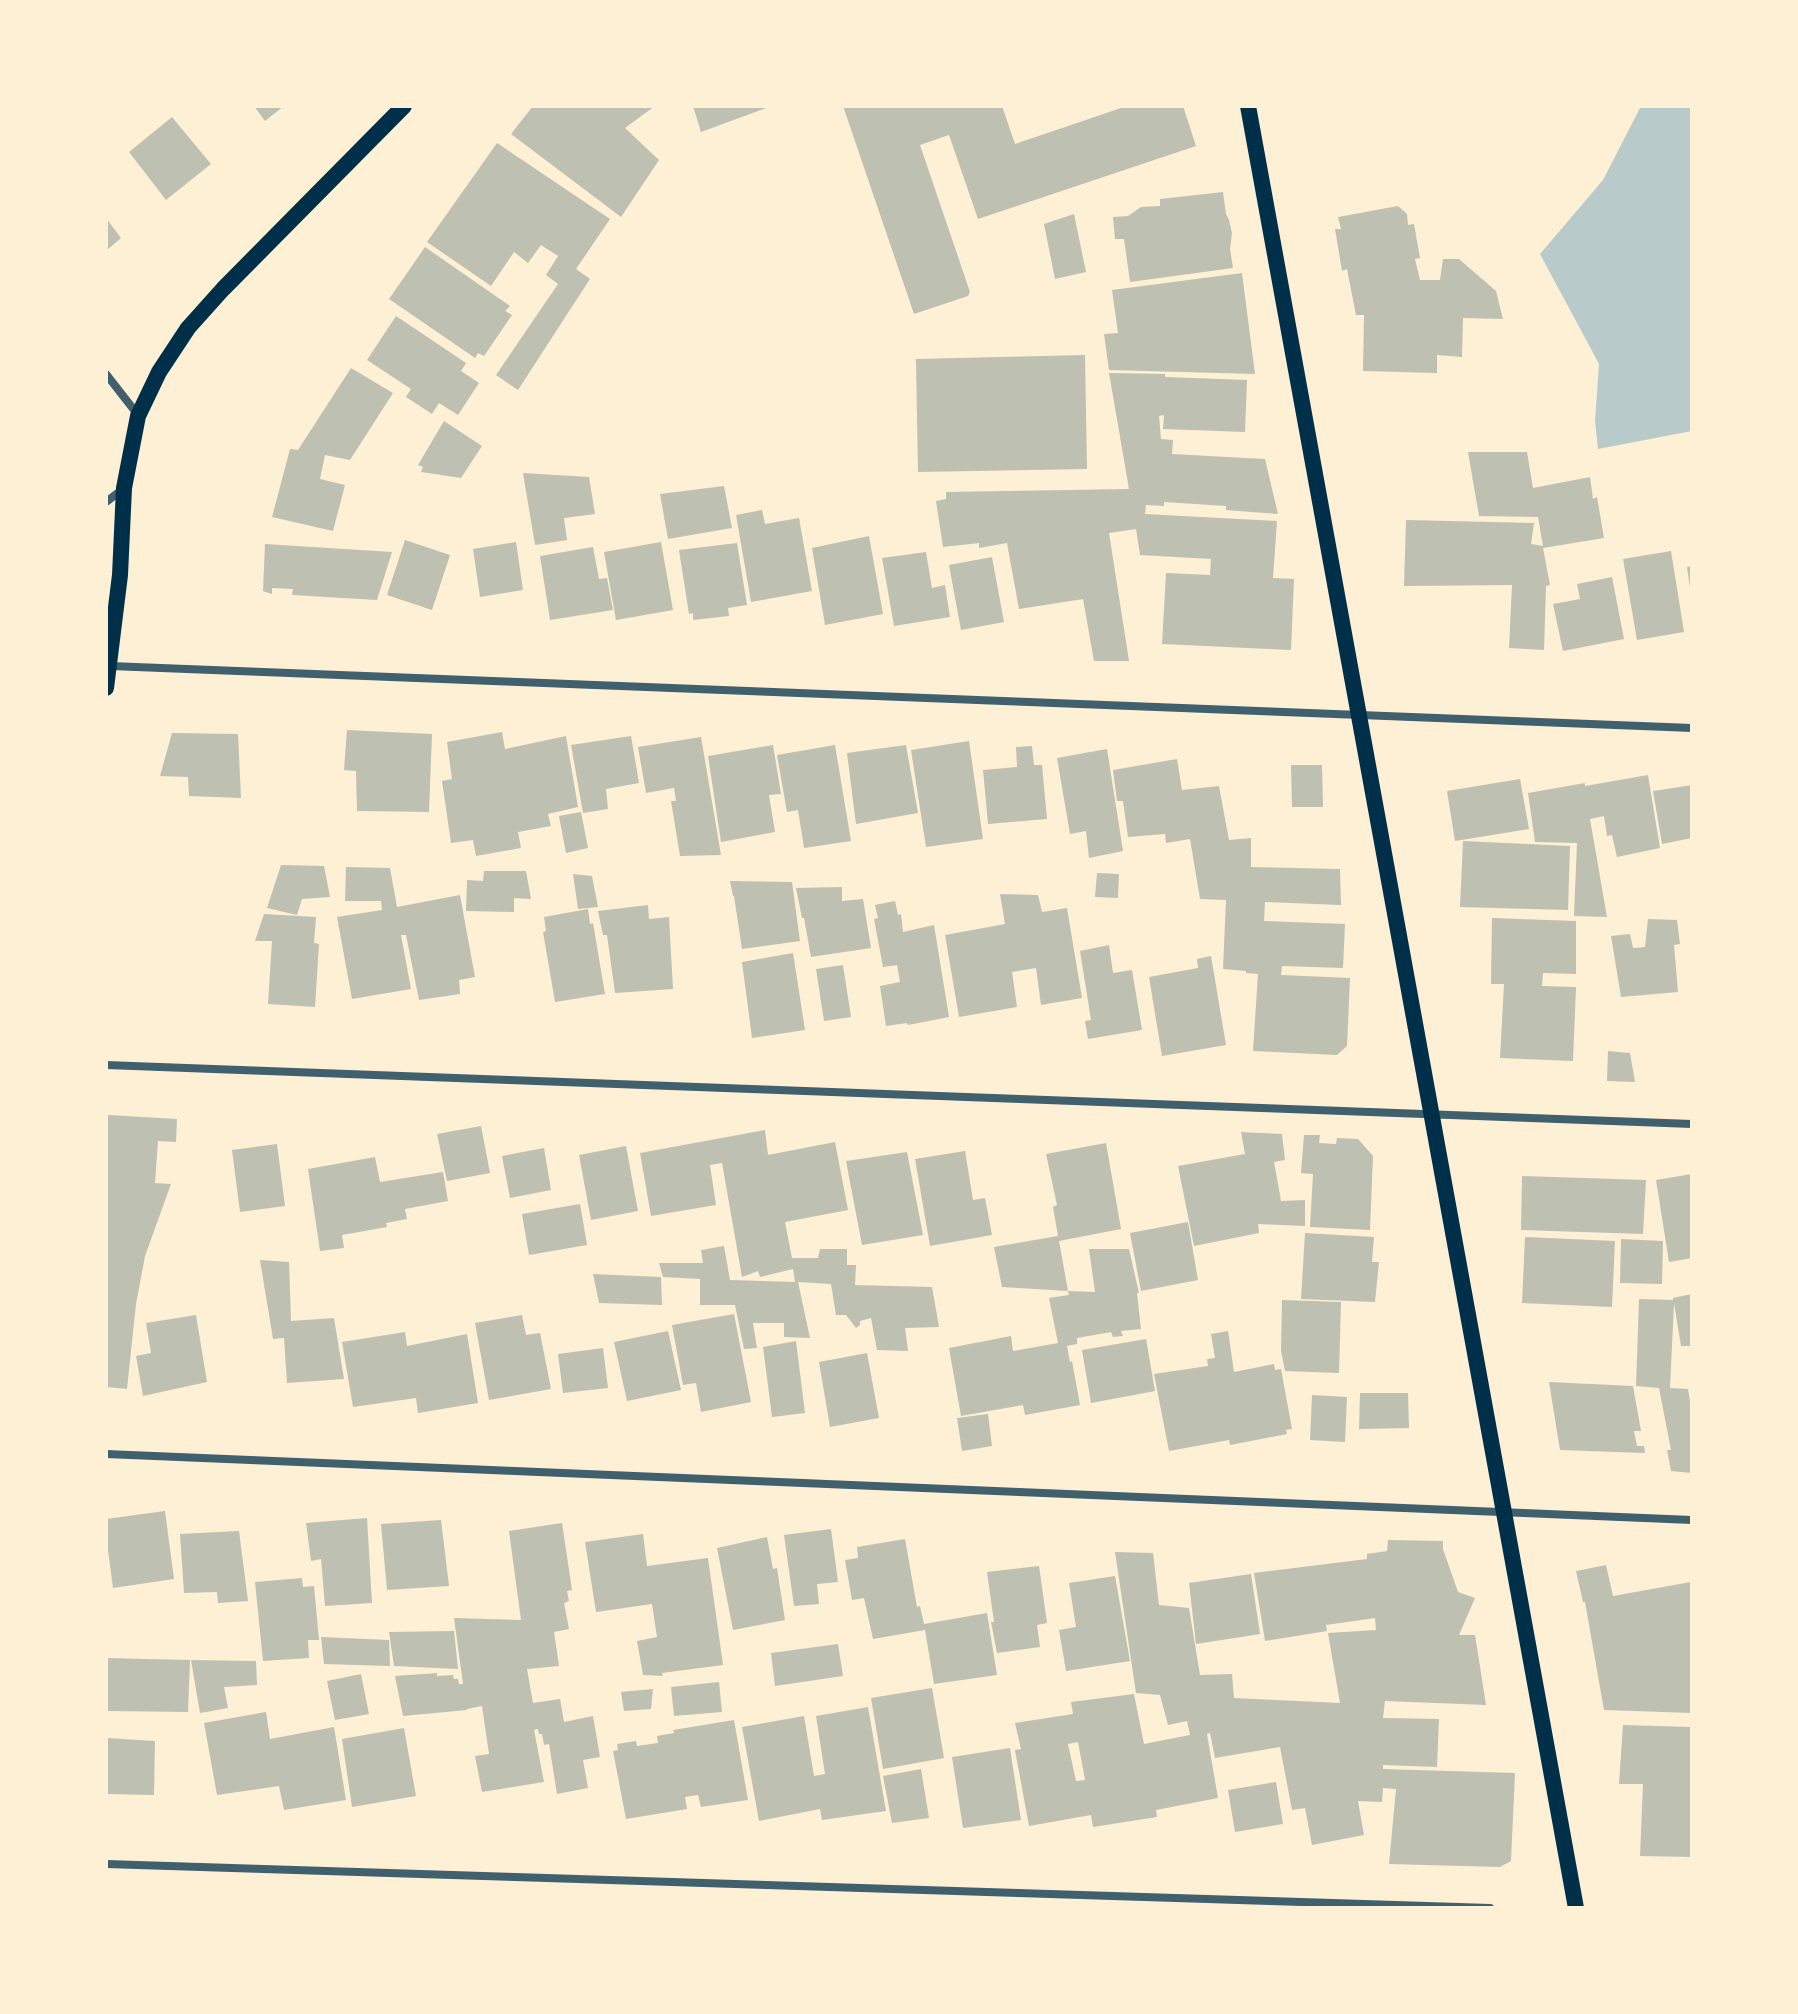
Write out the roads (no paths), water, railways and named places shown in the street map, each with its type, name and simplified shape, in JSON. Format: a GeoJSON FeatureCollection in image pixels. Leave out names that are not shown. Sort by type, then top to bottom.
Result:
{"type":"FeatureCollection","features":[{"type":"Feature","properties":{"kind":"main road"},"geometry":{"type":"LineString","coordinates":[[106,688],[120,575],[124,488],[138,416],[159,372],[188,328],[223,289],[404,106]]}},
{"type":"Feature","properties":{"kind":"main road"},"geometry":{"type":"LineString","coordinates":[[1248,106],[1576,1908]]}},
{"type":"Feature","properties":{"kind":"street"},"geometry":{"type":"LineString","coordinates":[[106,374],[138,416]]}},
{"type":"Feature","properties":{"kind":"street"},"geometry":{"type":"LineString","coordinates":[[106,502],[124,488]]}},
{"type":"Feature","properties":{"kind":"street"},"geometry":{"type":"LineString","coordinates":[[110,666],[1692,728]]}},
{"type":"Feature","properties":{"kind":"street"},"geometry":{"type":"LineString","coordinates":[[106,1065],[1692,1124]]}},
{"type":"Feature","properties":{"kind":"street"},"geometry":{"type":"LineString","coordinates":[[106,1454],[1692,1520]]}},
{"type":"Feature","properties":{"kind":"street"},"geometry":{"type":"LineString","coordinates":[[106,1864],[1490,1908]]}}]}
